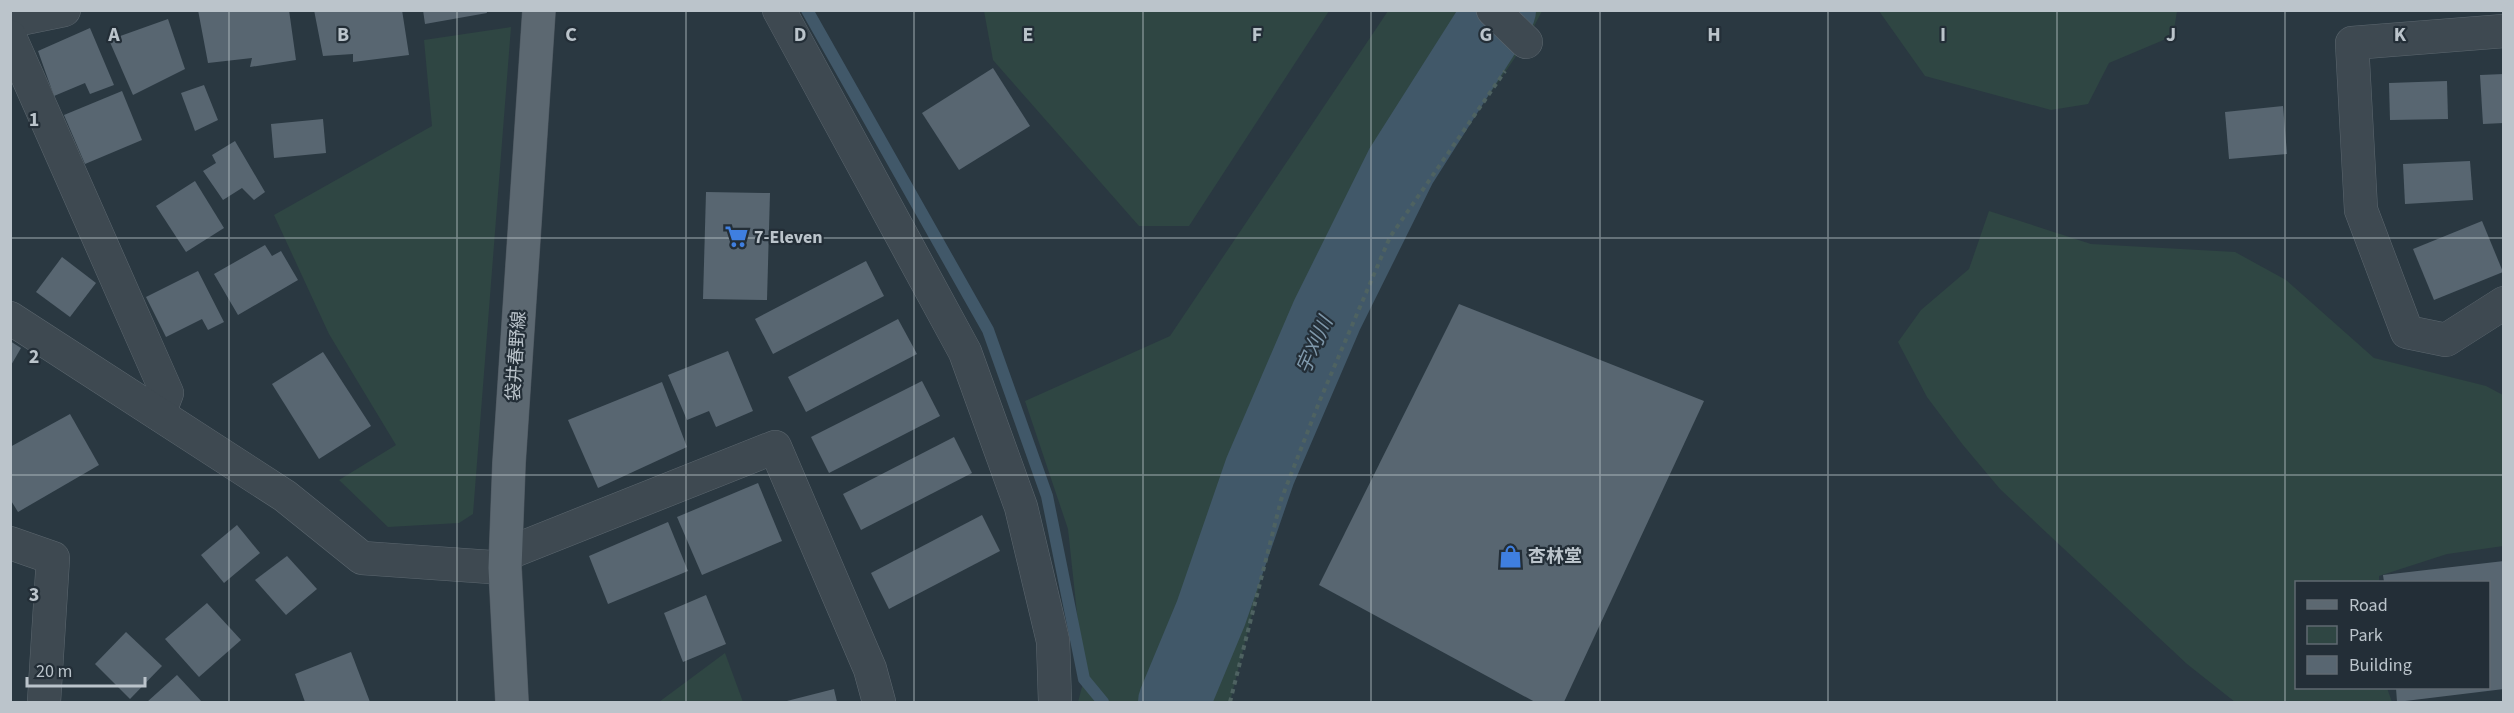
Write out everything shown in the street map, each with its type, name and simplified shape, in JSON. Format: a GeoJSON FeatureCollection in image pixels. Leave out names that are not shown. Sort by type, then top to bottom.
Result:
{"type":"FeatureCollection","features":[{"type":"Feature","properties":{"kind":"main road","name":"袋井春野線"},"geometry":{"type":"LineString","coordinates":[[512,702],[505,561],[509,463],[539,10]]}},
{"type":"Feature","properties":{"kind":"street"},"geometry":{"type":"LineString","coordinates":[[10,21],[64,10]]}},
{"type":"Feature","properties":{"kind":"street"},"geometry":{"type":"LineString","coordinates":[[779,10],[965,352],[1021,507],[1053,641],[1055,702]]}},
{"type":"Feature","properties":{"kind":"street"},"geometry":{"type":"LineString","coordinates":[[1492,10],[1526,42]]}},
{"type":"Feature","properties":{"kind":"street"},"geometry":{"type":"LineString","coordinates":[[2504,31],[2352,43],[2361,210],[2407,332],[2446,340],[2504,303]]}},
{"type":"Feature","properties":{"kind":"street"},"geometry":{"type":"LineString","coordinates":[[10,37],[167,393],[159,414]]}},
{"type":"Feature","properties":{"kind":"street"},"geometry":{"type":"LineString","coordinates":[[10,318],[285,496],[362,558],[505,561],[775,447],[870,669],[879,702]]}},
{"type":"Feature","properties":{"kind":"street"},"geometry":{"type":"LineString","coordinates":[[10,543],[53,558],[44,702]]}},
{"type":"Feature","properties":{"kind":"path"},"geometry":{"type":"LineString","coordinates":[[1230,702],[1281,500],[1320,400],[1390,237],[1526,42]]}},
{"type":"Feature","properties":{"kind":"green space"},"geometry":{"type":"Polygon","coordinates":[[[984,10],[1329,11],[1189,226],[1139,226],[993,60],[984,10]]]}},
{"type":"Feature","properties":{"kind":"green space"},"geometry":{"type":"Polygon","coordinates":[[[1388,11],[1542,11],[1526,42],[1390,237],[1281,500],[1230,702],[1078,702],[1084,679],[1068,529],[1025,401],[1170,336],[1388,11]]]}},
{"type":"Feature","properties":{"kind":"green space"},"geometry":{"type":"Polygon","coordinates":[[[1879,11],[2177,11],[2173,36],[2109,63],[2088,104],[2051,110],[1925,76],[1879,11]]]}},
{"type":"Feature","properties":{"kind":"green space"},"geometry":{"type":"Polygon","coordinates":[[[511,27],[473,514],[459,523],[388,527],[339,480],[396,445],[329,334],[274,215],[432,126],[424,40],[511,27]]]}},
{"type":"Feature","properties":{"kind":"green space"},"geometry":{"type":"Polygon","coordinates":[[[1989,211],[2091,244],[2235,252],[2286,280],[2374,358],[2486,386],[2503,395],[2503,546],[2447,554],[2379,576],[2379,581],[2295,581],[2295,689],[2387,689],[2392,702],[2235,702],[2187,664],[2000,489],[1927,397],[1898,342],[1921,310],[1969,269],[1989,211]]]}},
{"type":"Feature","properties":{"kind":"green space"},"geometry":{"type":"Polygon","coordinates":[[[725,653],[743,702],[659,702],[725,653]]]}},
{"type":"Feature","properties":{"kind":"building"},"geometry":{"type":"Polygon","coordinates":[[[198,10],[289,10],[296,60],[250,67],[252,58],[208,63],[198,10]]]}},
{"type":"Feature","properties":{"kind":"building"},"geometry":{"type":"Polygon","coordinates":[[[314,10],[402,10],[409,55],[353,62],[353,54],[323,56],[314,10]]]}},
{"type":"Feature","properties":{"kind":"building"},"geometry":{"type":"Polygon","coordinates":[[[423,10],[486,10],[487,13],[425,24],[423,10]]]}},
{"type":"Feature","properties":{"kind":"building"},"geometry":{"type":"Polygon","coordinates":[[[168,19],[185,69],[133,95],[109,40],[168,19]]]}},
{"type":"Feature","properties":{"kind":"building"},"geometry":{"type":"Polygon","coordinates":[[[90,28],[114,85],[90,94],[85,83],[54,96],[38,51],[90,28]]]}},
{"type":"Feature","properties":{"kind":"building"},"geometry":{"type":"Polygon","coordinates":[[[993,68],[1030,126],[959,170],[922,113],[993,68]]]}},
{"type":"Feature","properties":{"kind":"building"},"geometry":{"type":"Polygon","coordinates":[[[2504,74],[2504,123],[2483,124],[2480,75],[2504,74]]]}},
{"type":"Feature","properties":{"kind":"building"},"geometry":{"type":"Polygon","coordinates":[[[2447,81],[2448,119],[2390,120],[2389,83],[2447,81]]]}},
{"type":"Feature","properties":{"kind":"building"},"geometry":{"type":"Polygon","coordinates":[[[204,85],[218,120],[195,131],[181,93],[204,85]]]}},
{"type":"Feature","properties":{"kind":"building"},"geometry":{"type":"Polygon","coordinates":[[[122,91],[142,140],[85,164],[64,115],[122,91]]]}},
{"type":"Feature","properties":{"kind":"building"},"geometry":{"type":"Polygon","coordinates":[[[2283,106],[2287,154],[2229,159],[2225,112],[2283,106]]]}},
{"type":"Feature","properties":{"kind":"building"},"geometry":{"type":"Polygon","coordinates":[[[323,119],[326,153],[274,158],[271,124],[323,119]]]}},
{"type":"Feature","properties":{"kind":"building"},"geometry":{"type":"Polygon","coordinates":[[[235,141],[265,192],[254,200],[242,188],[223,200],[203,171],[216,163],[212,155],[235,141]]]}},
{"type":"Feature","properties":{"kind":"building"},"geometry":{"type":"Polygon","coordinates":[[[2470,161],[2473,200],[2405,204],[2403,164],[2470,161]]]}},
{"type":"Feature","properties":{"kind":"building"},"geometry":{"type":"Polygon","coordinates":[[[195,181],[224,228],[186,252],[156,206],[195,181]]]}},
{"type":"Feature","properties":{"kind":"building"},"geometry":{"type":"Polygon","coordinates":[[[706,192],[770,193],[767,300],[703,299],[706,192]]]}},
{"type":"Feature","properties":{"kind":"building"},"geometry":{"type":"Polygon","coordinates":[[[2482,221],[2503,272],[2434,300],[2413,249],[2482,221]]]}},
{"type":"Feature","properties":{"kind":"building"},"geometry":{"type":"Polygon","coordinates":[[[265,245],[272,256],[281,251],[298,280],[238,315],[214,274],[265,245]]]}},
{"type":"Feature","properties":{"kind":"building"},"geometry":{"type":"Polygon","coordinates":[[[62,257],[96,283],[70,317],[36,292],[62,257]]]}},
{"type":"Feature","properties":{"kind":"building"},"geometry":{"type":"Polygon","coordinates":[[[866,261],[884,296],[773,354],[755,319],[866,261]]]}},
{"type":"Feature","properties":{"kind":"building"},"geometry":{"type":"Polygon","coordinates":[[[198,271],[224,322],[208,330],[202,319],[166,337],[146,297],[198,271]]]}},
{"type":"Feature","properties":{"kind":"building"},"geometry":{"type":"Polygon","coordinates":[[[1459,304],[1704,401],[1564,702],[1535,702],[1319,585],[1459,304]]]}},
{"type":"Feature","properties":{"kind":"building"},"geometry":{"type":"Polygon","coordinates":[[[898,319],[917,354],[806,412],[788,377],[898,319]]]}},
{"type":"Feature","properties":{"kind":"building"},"geometry":{"type":"Polygon","coordinates":[[[10,341],[21,348],[10,367],[10,341]]]}},
{"type":"Feature","properties":{"kind":"building"},"geometry":{"type":"Polygon","coordinates":[[[728,351],[753,411],[716,427],[709,411],[687,420],[668,375],[728,351]]]}},
{"type":"Feature","properties":{"kind":"building"},"geometry":{"type":"Polygon","coordinates":[[[323,352],[371,426],[319,459],[272,384],[323,352]]]}},
{"type":"Feature","properties":{"kind":"building"},"geometry":{"type":"Polygon","coordinates":[[[922,381],[940,416],[829,473],[811,437],[922,381]]]}},
{"type":"Feature","properties":{"kind":"building"},"geometry":{"type":"Polygon","coordinates":[[[662,382],[687,447],[598,488],[568,420],[662,382]]]}},
{"type":"Feature","properties":{"kind":"building"},"geometry":{"type":"Polygon","coordinates":[[[70,414],[99,465],[18,512],[10,499],[10,447],[70,414]]]}},
{"type":"Feature","properties":{"kind":"building"},"geometry":{"type":"Polygon","coordinates":[[[954,437],[972,473],[861,530],[843,494],[954,437]]]}},
{"type":"Feature","properties":{"kind":"building"},"geometry":{"type":"Polygon","coordinates":[[[758,483],[782,541],[702,575],[677,517],[758,483]]]}},
{"type":"Feature","properties":{"kind":"building"},"geometry":{"type":"Polygon","coordinates":[[[982,515],[1000,551],[889,609],[871,573],[982,515]]]}},
{"type":"Feature","properties":{"kind":"building"},"geometry":{"type":"Polygon","coordinates":[[[668,522],[688,571],[608,604],[589,556],[668,522]]]}},
{"type":"Feature","properties":{"kind":"building"},"geometry":{"type":"Polygon","coordinates":[[[237,525],[260,553],[224,583],[201,555],[237,525]]]}},
{"type":"Feature","properties":{"kind":"building"},"geometry":{"type":"Polygon","coordinates":[[[287,556],[317,589],[286,615],[255,580],[287,556]]]}},
{"type":"Feature","properties":{"kind":"building"},"geometry":{"type":"Polygon","coordinates":[[[2504,561],[2504,689],[2397,702],[2396,689],[2490,689],[2490,581],[2384,581],[2383,575],[2504,561]]]}},
{"type":"Feature","properties":{"kind":"building"},"geometry":{"type":"Polygon","coordinates":[[[706,595],[726,644],[683,662],[664,613],[706,595]]]}},
{"type":"Feature","properties":{"kind":"building"},"geometry":{"type":"Polygon","coordinates":[[[207,603],[241,640],[199,677],[165,639],[207,603]]]}},
{"type":"Feature","properties":{"kind":"building"},"geometry":{"type":"Polygon","coordinates":[[[126,632],[162,666],[130,699],[95,664],[126,632]]]}},
{"type":"Feature","properties":{"kind":"building"},"geometry":{"type":"Polygon","coordinates":[[[351,652],[370,702],[305,702],[295,674],[351,652]]]}},
{"type":"Feature","properties":{"kind":"building"},"geometry":{"type":"Polygon","coordinates":[[[177,675],[202,702],[147,702],[177,675]]]}},
{"type":"Feature","properties":{"kind":"building"},"geometry":{"type":"Polygon","coordinates":[[[834,689],[837,702],[783,702],[834,689]]]}},
{"type":"Feature","properties":{"kind":"waterway"},"geometry":{"type":"LineString","coordinates":[[807,10],[988,330],[1047,496],[1084,679],[1103,702]]}},
{"type":"Feature","properties":{"kind":"waterway","name":"宇刈川"},"geometry":{"type":"LineString","coordinates":[[1174,702],[1211,613],[1260,471],[1327,315],[1401,166],[1500,10]]}},
{"type":"Feature","properties":{"kind":"place","name":"7-Eleven"},"geometry":{"type":"Point","coordinates":[736,237]}},
{"type":"Feature","properties":{"kind":"place","name":"杏林堂"},"geometry":{"type":"Point","coordinates":[1510,556]}}]}
